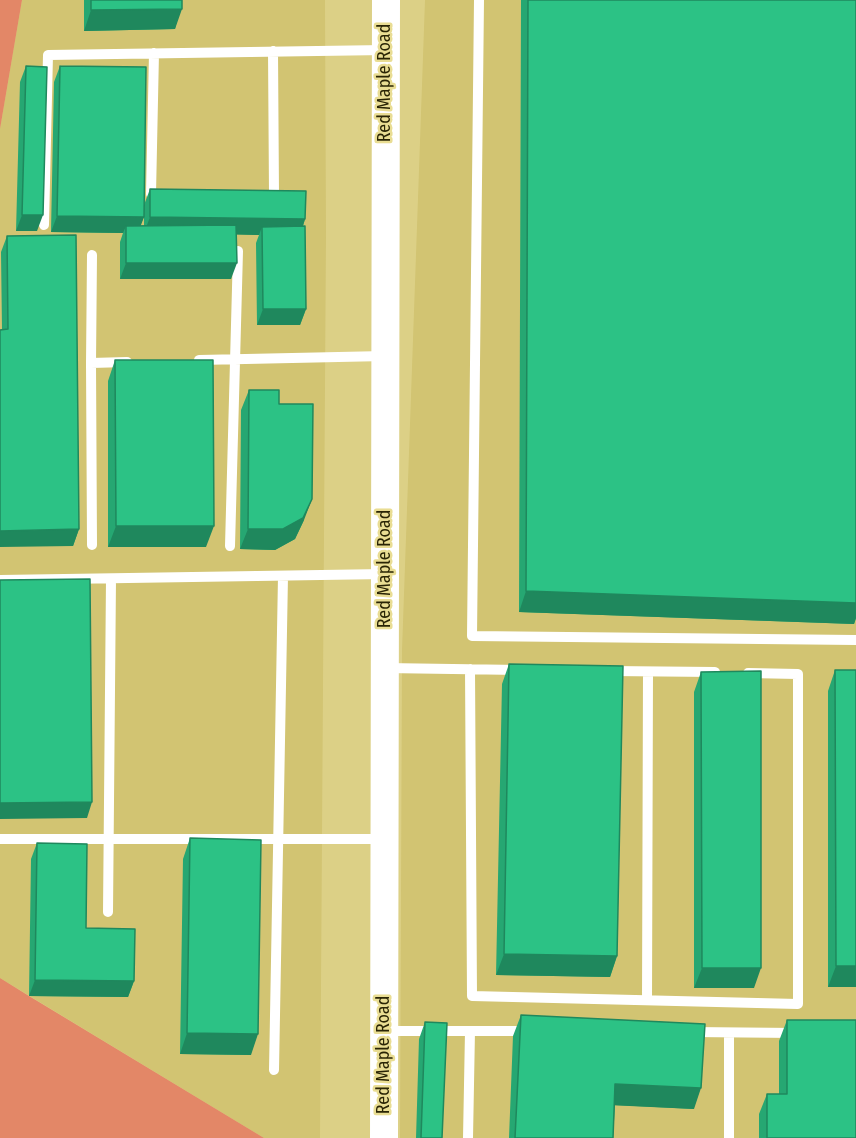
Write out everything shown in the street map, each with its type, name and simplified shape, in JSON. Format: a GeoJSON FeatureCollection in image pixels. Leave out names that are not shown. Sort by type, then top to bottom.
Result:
{"type":"FeatureCollection","features":[{"type":"Feature","properties":{"kind":"street","name":"Red Maple Road"},"geometry":{"type":"LineString","coordinates":[[384,1138],[386,0]]}},
{"type":"Feature","properties":{"kind":"lane"},"geometry":{"type":"LineString","coordinates":[[479,0],[472,636],[856,640]]}},
{"type":"Feature","properties":{"kind":"lane"},"geometry":{"type":"LineString","coordinates":[[44,225],[48,55],[385,50]]}},
{"type":"Feature","properties":{"kind":"lane"},"geometry":{"type":"LineString","coordinates":[[252,195],[274,195],[273,51]]}},
{"type":"Feature","properties":{"kind":"lane"},"geometry":{"type":"LineString","coordinates":[[154,53],[151,194],[174,194]]}},
{"type":"Feature","properties":{"kind":"lane"},"geometry":{"type":"LineString","coordinates":[[230,546],[238,251]]}},
{"type":"Feature","properties":{"kind":"lane"},"geometry":{"type":"LineString","coordinates":[[92,255],[92,545]]}},
{"type":"Feature","properties":{"kind":"lane"},"geometry":{"type":"LineString","coordinates":[[186,360],[385,356]]}},
{"type":"Feature","properties":{"kind":"lane"},"geometry":{"type":"LineString","coordinates":[[91,363],[139,362]]}},
{"type":"Feature","properties":{"kind":"lane"},"geometry":{"type":"LineString","coordinates":[[0,580],[385,574]]}},
{"type":"Feature","properties":{"kind":"lane"},"geometry":{"type":"LineString","coordinates":[[274,1070],[283,576]]}},
{"type":"Feature","properties":{"kind":"lane"},"geometry":{"type":"LineString","coordinates":[[108,912],[111,579]]}},
{"type":"Feature","properties":{"kind":"lane"},"geometry":{"type":"LineString","coordinates":[[385,668],[529,670]]}},
{"type":"Feature","properties":{"kind":"lane"},"geometry":{"type":"LineString","coordinates":[[470,669],[472,996],[798,1004],[798,674],[601,671]]}},
{"type":"Feature","properties":{"kind":"lane"},"geometry":{"type":"LineString","coordinates":[[647,1000],[648,672]]}},
{"type":"Feature","properties":{"kind":"lane"},"geometry":{"type":"LineString","coordinates":[[0,838],[384,838]]}},
{"type":"Feature","properties":{"kind":"lane"},"geometry":{"type":"LineString","coordinates":[[384,1031],[540,1031]]}},
{"type":"Feature","properties":{"kind":"lane"},"geometry":{"type":"LineString","coordinates":[[468,1138],[470,1031]]}},
{"type":"Feature","properties":{"kind":"lane"},"geometry":{"type":"LineString","coordinates":[[682,1032],[810,1033]]}},
{"type":"Feature","properties":{"kind":"lane"},"geometry":{"type":"LineString","coordinates":[[729,1033],[729,1138]]}},
{"type":"Feature","properties":{"kind":"shaded area"},"geometry":{"type":"Polygon","coordinates":[[[0,0],[22,0],[0,129],[0,0]]]}},
{"type":"Feature","properties":{"kind":"shaded area"},"geometry":{"type":"Polygon","coordinates":[[[22,0],[325,0],[326,235],[320,1138],[264,1138],[0,978],[0,129],[22,0]]]}},
{"type":"Feature","properties":{"kind":"shaded area"},"geometry":{"type":"Polygon","coordinates":[[[425,0],[856,0],[856,1138],[400,1138],[402,650],[425,0]]]}},
{"type":"Feature","properties":{"kind":"shaded area"},"geometry":{"type":"Polygon","coordinates":[[[0,978],[29,996],[264,1138],[0,1138],[0,978]]]}},
{"type":"Feature","properties":{"kind":"building"},"geometry":{"type":"Polygon","coordinates":[[[91,0],[182,0],[182,9],[91,10],[91,0]]]}},
{"type":"Feature","properties":{"kind":"building"},"geometry":{"type":"Polygon","coordinates":[[[528,0],[856,0],[856,603],[526,591],[528,0]]]}},
{"type":"Feature","properties":{"kind":"building"},"geometry":{"type":"Polygon","coordinates":[[[26,66],[47,67],[43,215],[22,215],[26,66]]]}},
{"type":"Feature","properties":{"kind":"building"},"geometry":{"type":"Polygon","coordinates":[[[60,66],[146,67],[144,217],[57,216],[60,66]]]}},
{"type":"Feature","properties":{"kind":"building"},"geometry":{"type":"Polygon","coordinates":[[[150,189],[306,191],[305,219],[150,217],[150,189]]]}},
{"type":"Feature","properties":{"kind":"building"},"geometry":{"type":"Polygon","coordinates":[[[236,225],[237,263],[126,263],[126,226],[236,225]]]}},
{"type":"Feature","properties":{"kind":"building"},"geometry":{"type":"Polygon","coordinates":[[[305,226],[306,309],[263,309],[262,227],[305,226]]]}},
{"type":"Feature","properties":{"kind":"building"},"geometry":{"type":"Polygon","coordinates":[[[76,235],[79,529],[0,531],[0,330],[8,329],[7,236],[76,235]]]}},
{"type":"Feature","properties":{"kind":"building"},"geometry":{"type":"Polygon","coordinates":[[[115,360],[213,360],[214,526],[116,526],[115,360]]]}},
{"type":"Feature","properties":{"kind":"building"},"geometry":{"type":"Polygon","coordinates":[[[249,390],[279,390],[279,404],[313,404],[312,499],[303,518],[283,529],[248,529],[249,390]]]}},
{"type":"Feature","properties":{"kind":"building"},"geometry":{"type":"Polygon","coordinates":[[[90,579],[92,802],[0,803],[0,580],[90,579]]]}},
{"type":"Feature","properties":{"kind":"building"},"geometry":{"type":"Polygon","coordinates":[[[509,664],[623,666],[617,956],[504,954],[509,664]]]}},
{"type":"Feature","properties":{"kind":"building"},"geometry":{"type":"Polygon","coordinates":[[[835,670],[856,670],[856,966],[836,966],[835,670]]]}},
{"type":"Feature","properties":{"kind":"building"},"geometry":{"type":"Polygon","coordinates":[[[761,671],[761,968],[702,968],[701,672],[761,671]]]}},
{"type":"Feature","properties":{"kind":"building"},"geometry":{"type":"Polygon","coordinates":[[[190,838],[261,840],[258,1034],[187,1033],[190,838]]]}},
{"type":"Feature","properties":{"kind":"building"},"geometry":{"type":"Polygon","coordinates":[[[37,843],[87,844],[86,928],[135,929],[134,981],[35,980],[37,843]]]}},
{"type":"Feature","properties":{"kind":"building"},"geometry":{"type":"Polygon","coordinates":[[[521,1015],[705,1024],[701,1088],[615,1084],[613,1138],[515,1138],[521,1015]]]}},
{"type":"Feature","properties":{"kind":"building"},"geometry":{"type":"Polygon","coordinates":[[[787,1020],[856,1020],[856,1138],[767,1138],[767,1094],[787,1094],[787,1020]]]}},
{"type":"Feature","properties":{"kind":"building"},"geometry":{"type":"Polygon","coordinates":[[[425,1022],[447,1023],[442,1138],[421,1138],[425,1022]]]}}]}
